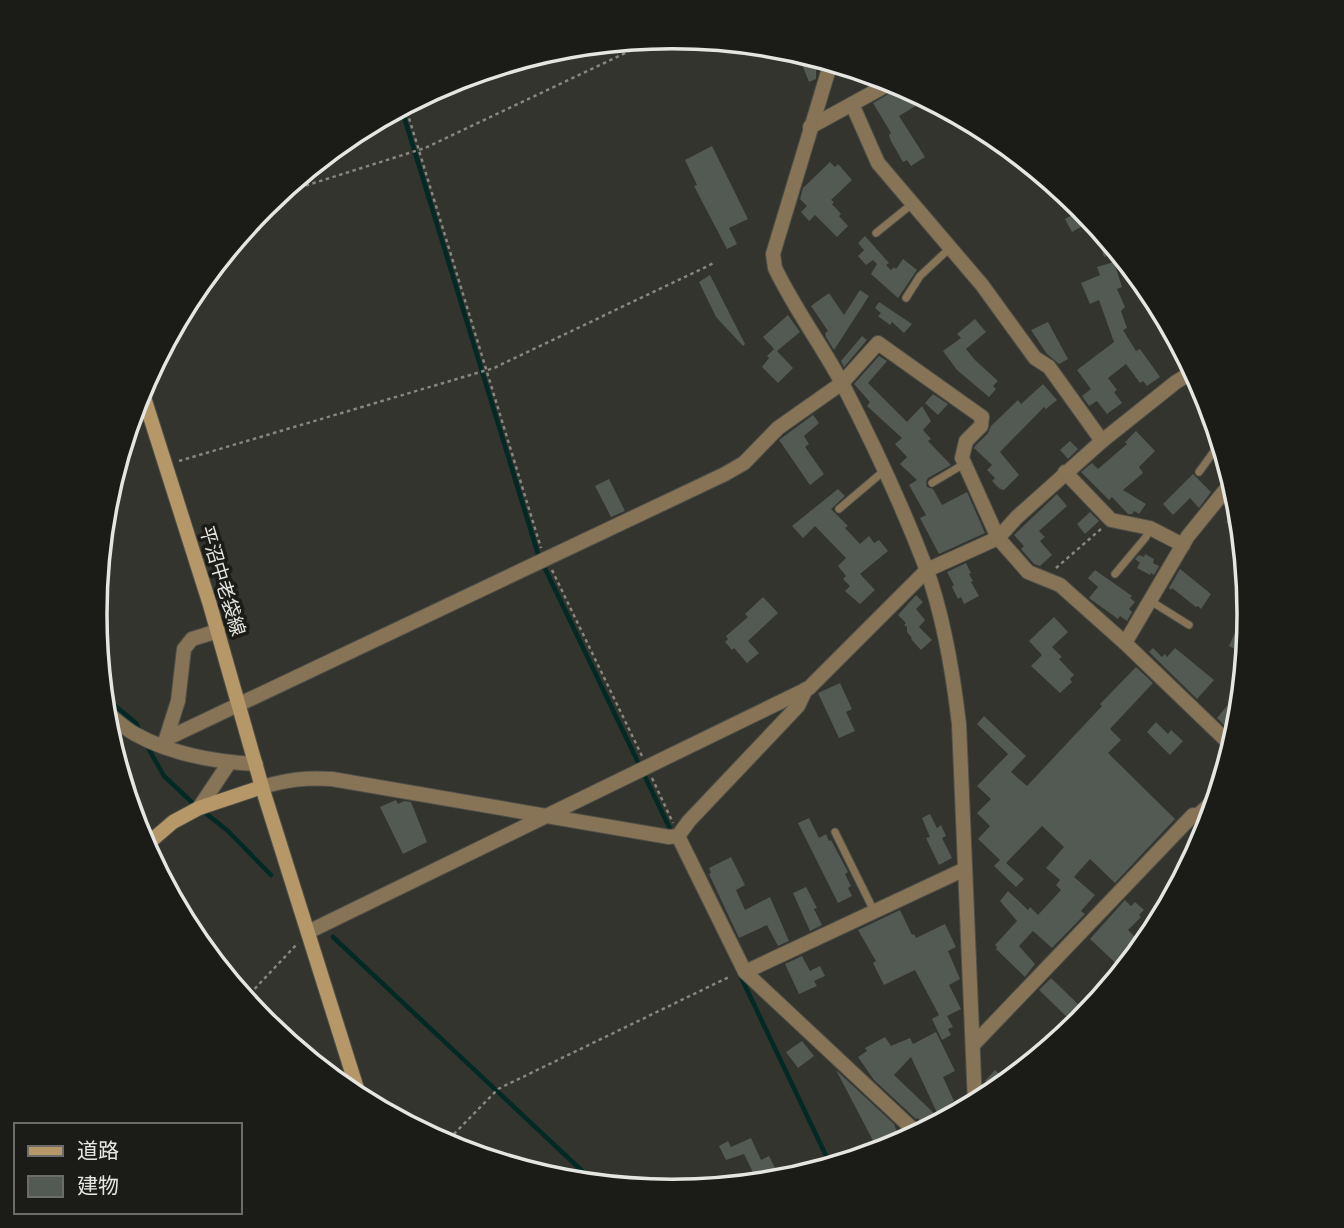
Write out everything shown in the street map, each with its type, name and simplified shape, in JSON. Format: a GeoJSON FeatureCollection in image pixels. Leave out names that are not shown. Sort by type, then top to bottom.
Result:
{"type":"FeatureCollection","features":[{"type":"Feature","properties":{"kind":"main road","name":"平沼中老袋線"},"geometry":{"type":"LineString","coordinates":[[147,406],[355,1082]]}},
{"type":"Feature","properties":{"kind":"main road"},"geometry":{"type":"LineString","coordinates":[[154,838],[173,822],[199,808],[262,787]]}},
{"type":"Feature","properties":{"kind":"street"},"geometry":{"type":"LineString","coordinates":[[828,71],[773,254],[775,268],[842,383],[885,470],[927,570],[953,677],[975,1091]]}},
{"type":"Feature","properties":{"kind":"street"},"geometry":{"type":"LineString","coordinates":[[810,127],[880,89]]}},
{"type":"Feature","properties":{"kind":"street"},"geometry":{"type":"LineString","coordinates":[[852,104],[878,163],[982,285],[1035,358],[1049,367],[1102,441]]}},
{"type":"Feature","properties":{"kind":"street"},"geometry":{"type":"LineString","coordinates":[[165,743],[744,463],[778,428],[842,383],[878,343],[982,416],[981,426],[966,441],[962,458],[998,538],[1028,572],[1060,585],[1223,737]]}},
{"type":"Feature","properties":{"kind":"street"},"geometry":{"type":"LineString","coordinates":[[308,932],[806,690],[927,570],[998,538],[1065,472],[1185,377]]}},
{"type":"Feature","properties":{"kind":"street"},"geometry":{"type":"LineString","coordinates":[[1065,472],[1111,520],[1150,528],[1183,545]]}},
{"type":"Feature","properties":{"kind":"street"},"geometry":{"type":"LineString","coordinates":[[1125,643],[1183,545],[1224,493]]}},
{"type":"Feature","properties":{"kind":"street"},"geometry":{"type":"LineString","coordinates":[[165,743],[178,701],[184,649],[192,639],[218,631]]}},
{"type":"Feature","properties":{"kind":"street"},"geometry":{"type":"LineString","coordinates":[[262,787],[309,777],[332,779],[543,817],[669,837],[678,836],[798,706],[806,690]]}},
{"type":"Feature","properties":{"kind":"street"},"geometry":{"type":"LineString","coordinates":[[117,721],[133,733],[229,763],[256,764]]}},
{"type":"Feature","properties":{"kind":"street"},"geometry":{"type":"LineString","coordinates":[[199,808],[229,763]]}},
{"type":"Feature","properties":{"kind":"street"},"geometry":{"type":"LineString","coordinates":[[973,1045],[1193,814]]}},
{"type":"Feature","properties":{"kind":"street"},"geometry":{"type":"LineString","coordinates":[[678,836],[744,971],[910,1126]]}},
{"type":"Feature","properties":{"kind":"street"},"geometry":{"type":"LineString","coordinates":[[744,971],[965,869]]}},
{"type":"Feature","properties":{"kind":"lane"},"geometry":{"type":"LineString","coordinates":[[876,233],[912,204]]}},
{"type":"Feature","properties":{"kind":"lane"},"geometry":{"type":"LineString","coordinates":[[906,298],[920,276],[950,247]]}},
{"type":"Feature","properties":{"kind":"lane"},"geometry":{"type":"LineString","coordinates":[[1199,472],[1213,452]]}},
{"type":"Feature","properties":{"kind":"lane"},"geometry":{"type":"LineString","coordinates":[[932,483],[964,464]]}},
{"type":"Feature","properties":{"kind":"lane"},"geometry":{"type":"LineString","coordinates":[[839,509],[885,470]]}},
{"type":"Feature","properties":{"kind":"lane"},"geometry":{"type":"LineString","coordinates":[[1115,574],[1150,528]]}},
{"type":"Feature","properties":{"kind":"lane"},"geometry":{"type":"LineString","coordinates":[[1149,600],[1189,625]]}},
{"type":"Feature","properties":{"kind":"lane"},"geometry":{"type":"LineString","coordinates":[[1193,814],[1204,805]]}},
{"type":"Feature","properties":{"kind":"lane"},"geometry":{"type":"LineString","coordinates":[[835,832],[874,912]]}},
{"type":"Feature","properties":{"kind":"path"},"geometry":{"type":"LineString","coordinates":[[302,187],[418,150],[630,51]]}},
{"type":"Feature","properties":{"kind":"path"},"geometry":{"type":"LineString","coordinates":[[408,115],[540,546],[678,836]]}},
{"type":"Feature","properties":{"kind":"path"},"geometry":{"type":"LineString","coordinates":[[166,466],[494,368],[714,263]]}},
{"type":"Feature","properties":{"kind":"path"},"geometry":{"type":"LineString","coordinates":[[1050,581],[1054,570],[1111,520]]}},
{"type":"Feature","properties":{"kind":"path"},"geometry":{"type":"LineString","coordinates":[[252,992],[308,932]]}},
{"type":"Feature","properties":{"kind":"path"},"geometry":{"type":"LineString","coordinates":[[453,1135],[498,1089],[744,971]]}},
{"type":"Feature","properties":{"kind":"building"},"geometry":{"type":"Polygon","coordinates":[[[802,64],[819,68],[816,70],[816,79],[809,82],[802,64]]]}},
{"type":"Feature","properties":{"kind":"building"},"geometry":{"type":"Polygon","coordinates":[[[890,93],[917,105],[899,116],[925,157],[911,166],[907,160],[903,162],[891,141],[891,133],[873,103],[890,93]]]}},
{"type":"Feature","properties":{"kind":"building"},"geometry":{"type":"Polygon","coordinates":[[[712,146],[748,219],[729,228],[737,244],[727,249],[694,186],[697,185],[685,160],[712,146]]]}},
{"type":"Feature","properties":{"kind":"building"},"geometry":{"type":"Polygon","coordinates":[[[830,162],[835,167],[838,164],[852,180],[831,200],[848,226],[837,237],[815,215],[809,221],[801,212],[807,206],[800,199],[803,188],[830,162]]]}},
{"type":"Feature","properties":{"kind":"building"},"geometry":{"type":"Polygon","coordinates":[[[1073,215],[1081,227],[1072,232],[1065,219],[1073,215]]]}},
{"type":"Feature","properties":{"kind":"building"},"geometry":{"type":"Polygon","coordinates":[[[865,236],[889,263],[886,265],[891,270],[894,267],[896,269],[903,259],[917,270],[898,298],[871,274],[877,264],[873,260],[866,265],[858,256],[864,250],[858,243],[865,236]]]}},
{"type":"Feature","properties":{"kind":"building"},"geometry":{"type":"Polygon","coordinates":[[[1114,263],[1122,287],[1117,289],[1125,307],[1121,311],[1127,328],[1123,330],[1136,351],[1140,349],[1160,377],[1147,386],[1143,381],[1140,383],[1126,364],[1108,378],[1122,403],[1107,414],[1097,401],[1089,406],[1082,396],[1091,389],[1077,370],[1114,342],[1099,300],[1090,304],[1081,283],[1100,275],[1097,267],[1114,263]]]}},
{"type":"Feature","properties":{"kind":"building"},"geometry":{"type":"Polygon","coordinates":[[[710,275],[745,344],[743,346],[716,317],[699,282],[710,275]]]}},
{"type":"Feature","properties":{"kind":"building"},"geometry":{"type":"Polygon","coordinates":[[[860,290],[869,296],[834,350],[826,337],[825,333],[828,331],[811,306],[829,293],[844,315],[860,290]]]}},
{"type":"Feature","properties":{"kind":"building"},"geometry":{"type":"Polygon","coordinates":[[[879,302],[912,324],[904,333],[892,322],[890,325],[878,316],[881,313],[875,308],[879,302]]]}},
{"type":"Feature","properties":{"kind":"building"},"geometry":{"type":"Polygon","coordinates":[[[788,315],[800,332],[777,351],[793,368],[778,383],[762,367],[774,349],[763,337],[788,315]]]}},
{"type":"Feature","properties":{"kind":"building"},"geometry":{"type":"Polygon","coordinates":[[[975,319],[986,332],[966,349],[998,381],[993,386],[996,389],[989,397],[957,370],[943,351],[961,338],[957,334],[975,319]]]}},
{"type":"Feature","properties":{"kind":"building"},"geometry":{"type":"Polygon","coordinates":[[[1048,322],[1068,359],[1059,364],[1047,354],[1031,330],[1048,322]]]}},
{"type":"Feature","properties":{"kind":"building"},"geometry":{"type":"Polygon","coordinates":[[[862,336],[867,340],[844,367],[841,361],[862,336]]]}},
{"type":"Feature","properties":{"kind":"building"},"geometry":{"type":"Polygon","coordinates":[[[879,356],[887,361],[868,383],[907,422],[922,406],[931,421],[923,430],[931,439],[928,441],[951,465],[928,478],[927,487],[933,489],[942,505],[967,492],[985,533],[939,554],[920,518],[926,515],[909,485],[917,480],[900,464],[907,457],[895,444],[902,438],[867,406],[870,402],[854,384],[879,356]]]}},
{"type":"Feature","properties":{"kind":"building"},"geometry":{"type":"Polygon","coordinates":[[[1043,384],[1057,400],[1046,409],[1044,407],[1000,452],[1019,475],[1004,490],[1000,489],[987,470],[992,465],[974,448],[991,426],[1018,400],[1021,404],[1043,384]]]}},
{"type":"Feature","properties":{"kind":"building"},"geometry":{"type":"Polygon","coordinates":[[[933,394],[948,404],[938,415],[925,403],[933,394]]]}},
{"type":"Feature","properties":{"kind":"building"},"geometry":{"type":"Polygon","coordinates":[[[813,415],[819,423],[804,436],[809,444],[805,447],[824,474],[810,485],[779,440],[813,415]]]}},
{"type":"Feature","properties":{"kind":"building"},"geometry":{"type":"Polygon","coordinates":[[[1136,431],[1155,451],[1139,467],[1143,473],[1123,490],[1146,504],[1139,514],[1134,511],[1128,514],[1112,497],[1109,500],[1081,472],[1092,463],[1098,469],[1127,444],[1125,442],[1136,431]]]}},
{"type":"Feature","properties":{"kind":"building"},"geometry":{"type":"Polygon","coordinates":[[[1070,441],[1078,449],[1068,459],[1060,450],[1070,441]]]}},
{"type":"Feature","properties":{"kind":"building"},"geometry":{"type":"Polygon","coordinates":[[[1193,474],[1211,492],[1199,508],[1190,498],[1173,515],[1163,504],[1193,474]]]}},
{"type":"Feature","properties":{"kind":"building"},"geometry":{"type":"Polygon","coordinates":[[[609,479],[625,511],[611,517],[595,486],[609,479]]]}},
{"type":"Feature","properties":{"kind":"building"},"geometry":{"type":"Polygon","coordinates":[[[838,489],[845,496],[831,509],[848,526],[845,528],[860,544],[869,536],[874,543],[879,540],[888,551],[860,574],[875,590],[860,604],[845,591],[850,586],[843,579],[846,576],[838,566],[846,558],[815,526],[803,538],[792,526],[838,489]]]}},
{"type":"Feature","properties":{"kind":"building"},"geometry":{"type":"Polygon","coordinates":[[[1057,494],[1067,506],[1039,531],[1045,537],[1040,541],[1052,555],[1040,566],[1034,564],[1021,549],[1024,546],[1014,535],[1057,494]]]}},
{"type":"Feature","properties":{"kind":"building"},"geometry":{"type":"Polygon","coordinates":[[[1090,512],[1099,521],[1085,534],[1077,524],[1090,512]]]}},
{"type":"Feature","properties":{"kind":"building"},"geometry":{"type":"Polygon","coordinates":[[[1145,554],[1159,566],[1154,575],[1137,568],[1140,563],[1135,559],[1139,555],[1144,557],[1145,554]]]}},
{"type":"Feature","properties":{"kind":"building"},"geometry":{"type":"Polygon","coordinates":[[[966,563],[971,573],[971,582],[979,596],[964,604],[961,597],[958,599],[947,572],[966,563]]]}},
{"type":"Feature","properties":{"kind":"building"},"geometry":{"type":"Polygon","coordinates":[[[1180,569],[1211,594],[1201,609],[1169,588],[1180,569]]]}},
{"type":"Feature","properties":{"kind":"building"},"geometry":{"type":"Polygon","coordinates":[[[1095,570],[1132,596],[1130,598],[1135,602],[1129,609],[1132,612],[1127,621],[1120,616],[1118,619],[1089,598],[1098,587],[1088,578],[1095,570]]]}},
{"type":"Feature","properties":{"kind":"building"},"geometry":{"type":"Polygon","coordinates":[[[916,595],[923,602],[916,609],[925,620],[919,627],[932,640],[921,650],[911,639],[904,625],[906,623],[898,615],[916,595]]]}},
{"type":"Feature","properties":{"kind":"building"},"geometry":{"type":"Polygon","coordinates":[[[763,597],[778,613],[748,641],[759,653],[747,663],[725,642],[728,639],[726,636],[748,617],[745,614],[763,597]]]}},
{"type":"Feature","properties":{"kind":"building"},"geometry":{"type":"Polygon","coordinates":[[[1054,617],[1068,632],[1052,647],[1074,675],[1070,679],[1072,682],[1060,693],[1031,666],[1042,655],[1029,641],[1054,617]]]}},
{"type":"Feature","properties":{"kind":"building"},"geometry":{"type":"Polygon","coordinates":[[[1237,629],[1236,650],[1229,646],[1237,629]]]}},
{"type":"Feature","properties":{"kind":"building"},"geometry":{"type":"Polygon","coordinates":[[[1153,648],[1162,657],[1165,654],[1167,657],[1175,648],[1214,680],[1197,699],[1149,652],[1153,648]]]}},
{"type":"Feature","properties":{"kind":"building"},"geometry":{"type":"Polygon","coordinates":[[[1136,667],[1153,683],[1110,729],[1121,740],[1108,753],[1175,819],[1115,883],[1090,859],[1074,877],[1095,895],[1081,911],[1085,914],[1052,948],[1033,931],[1019,946],[1035,964],[1025,977],[996,949],[995,945],[1017,921],[1000,901],[1008,891],[1028,910],[1030,907],[1038,915],[1061,890],[1056,885],[1060,880],[1046,868],[1064,847],[1042,826],[1006,863],[1024,879],[1016,887],[994,866],[1000,860],[978,839],[990,826],[977,813],[991,799],[977,786],[1008,754],[977,724],[984,716],[1026,756],[1011,772],[1027,786],[1136,667]]]}},
{"type":"Feature","properties":{"kind":"building"},"geometry":{"type":"Polygon","coordinates":[[[840,683],[852,709],[846,712],[855,731],[839,738],[818,693],[840,683]]]}},
{"type":"Feature","properties":{"kind":"building"},"geometry":{"type":"Polygon","coordinates":[[[1230,703],[1225,726],[1217,718],[1230,703]]]}},
{"type":"Feature","properties":{"kind":"building"},"geometry":{"type":"Polygon","coordinates":[[[1156,722],[1168,734],[1171,730],[1183,741],[1170,755],[1147,732],[1156,722]]]}},
{"type":"Feature","properties":{"kind":"building"},"geometry":{"type":"Polygon","coordinates":[[[396,800],[398,804],[411,802],[427,842],[403,854],[380,807],[396,800]]]}},
{"type":"Feature","properties":{"kind":"building"},"geometry":{"type":"Polygon","coordinates":[[[930,814],[937,828],[941,825],[946,836],[942,838],[952,858],[939,865],[926,838],[930,837],[922,818],[930,814]]]}},
{"type":"Feature","properties":{"kind":"building"},"geometry":{"type":"Polygon","coordinates":[[[809,818],[819,838],[826,834],[829,841],[831,840],[848,872],[845,874],[852,896],[838,903],[798,823],[809,818]]]}},
{"type":"Feature","properties":{"kind":"building"},"geometry":{"type":"Polygon","coordinates":[[[731,857],[745,885],[736,890],[745,910],[770,897],[789,941],[778,946],[767,925],[739,938],[709,874],[709,868],[731,857]]]}},
{"type":"Feature","properties":{"kind":"building"},"geometry":{"type":"Polygon","coordinates":[[[806,887],[822,925],[810,931],[793,893],[806,887]]]}},
{"type":"Feature","properties":{"kind":"building"},"geometry":{"type":"Polygon","coordinates":[[[1125,900],[1131,906],[1135,902],[1144,910],[1128,930],[1135,937],[1116,963],[1090,939],[1125,900]]]}},
{"type":"Feature","properties":{"kind":"building"},"geometry":{"type":"Polygon","coordinates":[[[900,910],[916,938],[945,924],[956,947],[948,951],[960,979],[949,985],[961,1009],[947,1016],[953,1027],[948,1029],[951,1035],[942,1040],[932,1019],[939,1015],[915,970],[884,985],[873,963],[876,961],[858,930],[900,910]]]}},
{"type":"Feature","properties":{"kind":"building"},"geometry":{"type":"Polygon","coordinates":[[[802,956],[810,971],[820,966],[825,976],[814,981],[817,986],[799,994],[785,964],[802,956]]]}},
{"type":"Feature","properties":{"kind":"building"},"geometry":{"type":"Polygon","coordinates":[[[1051,978],[1080,1006],[1068,1018],[1039,990],[1051,978]]]}},
{"type":"Feature","properties":{"kind":"building"},"geometry":{"type":"Polygon","coordinates":[[[936,1032],[955,1071],[943,1077],[954,1101],[937,1113],[911,1057],[894,1075],[935,1114],[921,1122],[874,1080],[858,1057],[867,1051],[865,1048],[885,1037],[891,1046],[910,1038],[913,1044],[936,1032]]]}},
{"type":"Feature","properties":{"kind":"building"},"geometry":{"type":"Polygon","coordinates":[[[802,1041],[814,1056],[798,1068],[786,1052],[802,1041]]]}},
{"type":"Feature","properties":{"kind":"building"},"geometry":{"type":"Polygon","coordinates":[[[836,1070],[894,1124],[897,1132],[874,1142],[836,1070]]]}},
{"type":"Feature","properties":{"kind":"building"},"geometry":{"type":"Polygon","coordinates":[[[995,1070],[999,1074],[987,1083],[985,1081],[995,1070]]]}},
{"type":"Feature","properties":{"kind":"building"},"geometry":{"type":"Polygon","coordinates":[[[751,1138],[761,1160],[769,1156],[776,1169],[753,1173],[744,1154],[726,1160],[719,1146],[728,1141],[731,1147],[751,1138]]]}},
{"type":"Feature","properties":{"kind":"waterway"},"geometry":{"type":"LineString","coordinates":[[404,117],[538,554],[672,833]]}},
{"type":"Feature","properties":{"kind":"waterway"},"geometry":{"type":"LineString","coordinates":[[115,706],[136,723],[140,732]]}},
{"type":"Feature","properties":{"kind":"waterway"},"geometry":{"type":"LineString","coordinates":[[147,746],[164,776],[196,806]]}},
{"type":"Feature","properties":{"kind":"waterway"},"geometry":{"type":"LineString","coordinates":[[203,811],[228,831],[271,875]]}},
{"type":"Feature","properties":{"kind":"waterway"},"geometry":{"type":"LineString","coordinates":[[333,937],[583,1171]]}},
{"type":"Feature","properties":{"kind":"waterway"},"geometry":{"type":"LineString","coordinates":[[739,973],[827,1157]]}}]}
